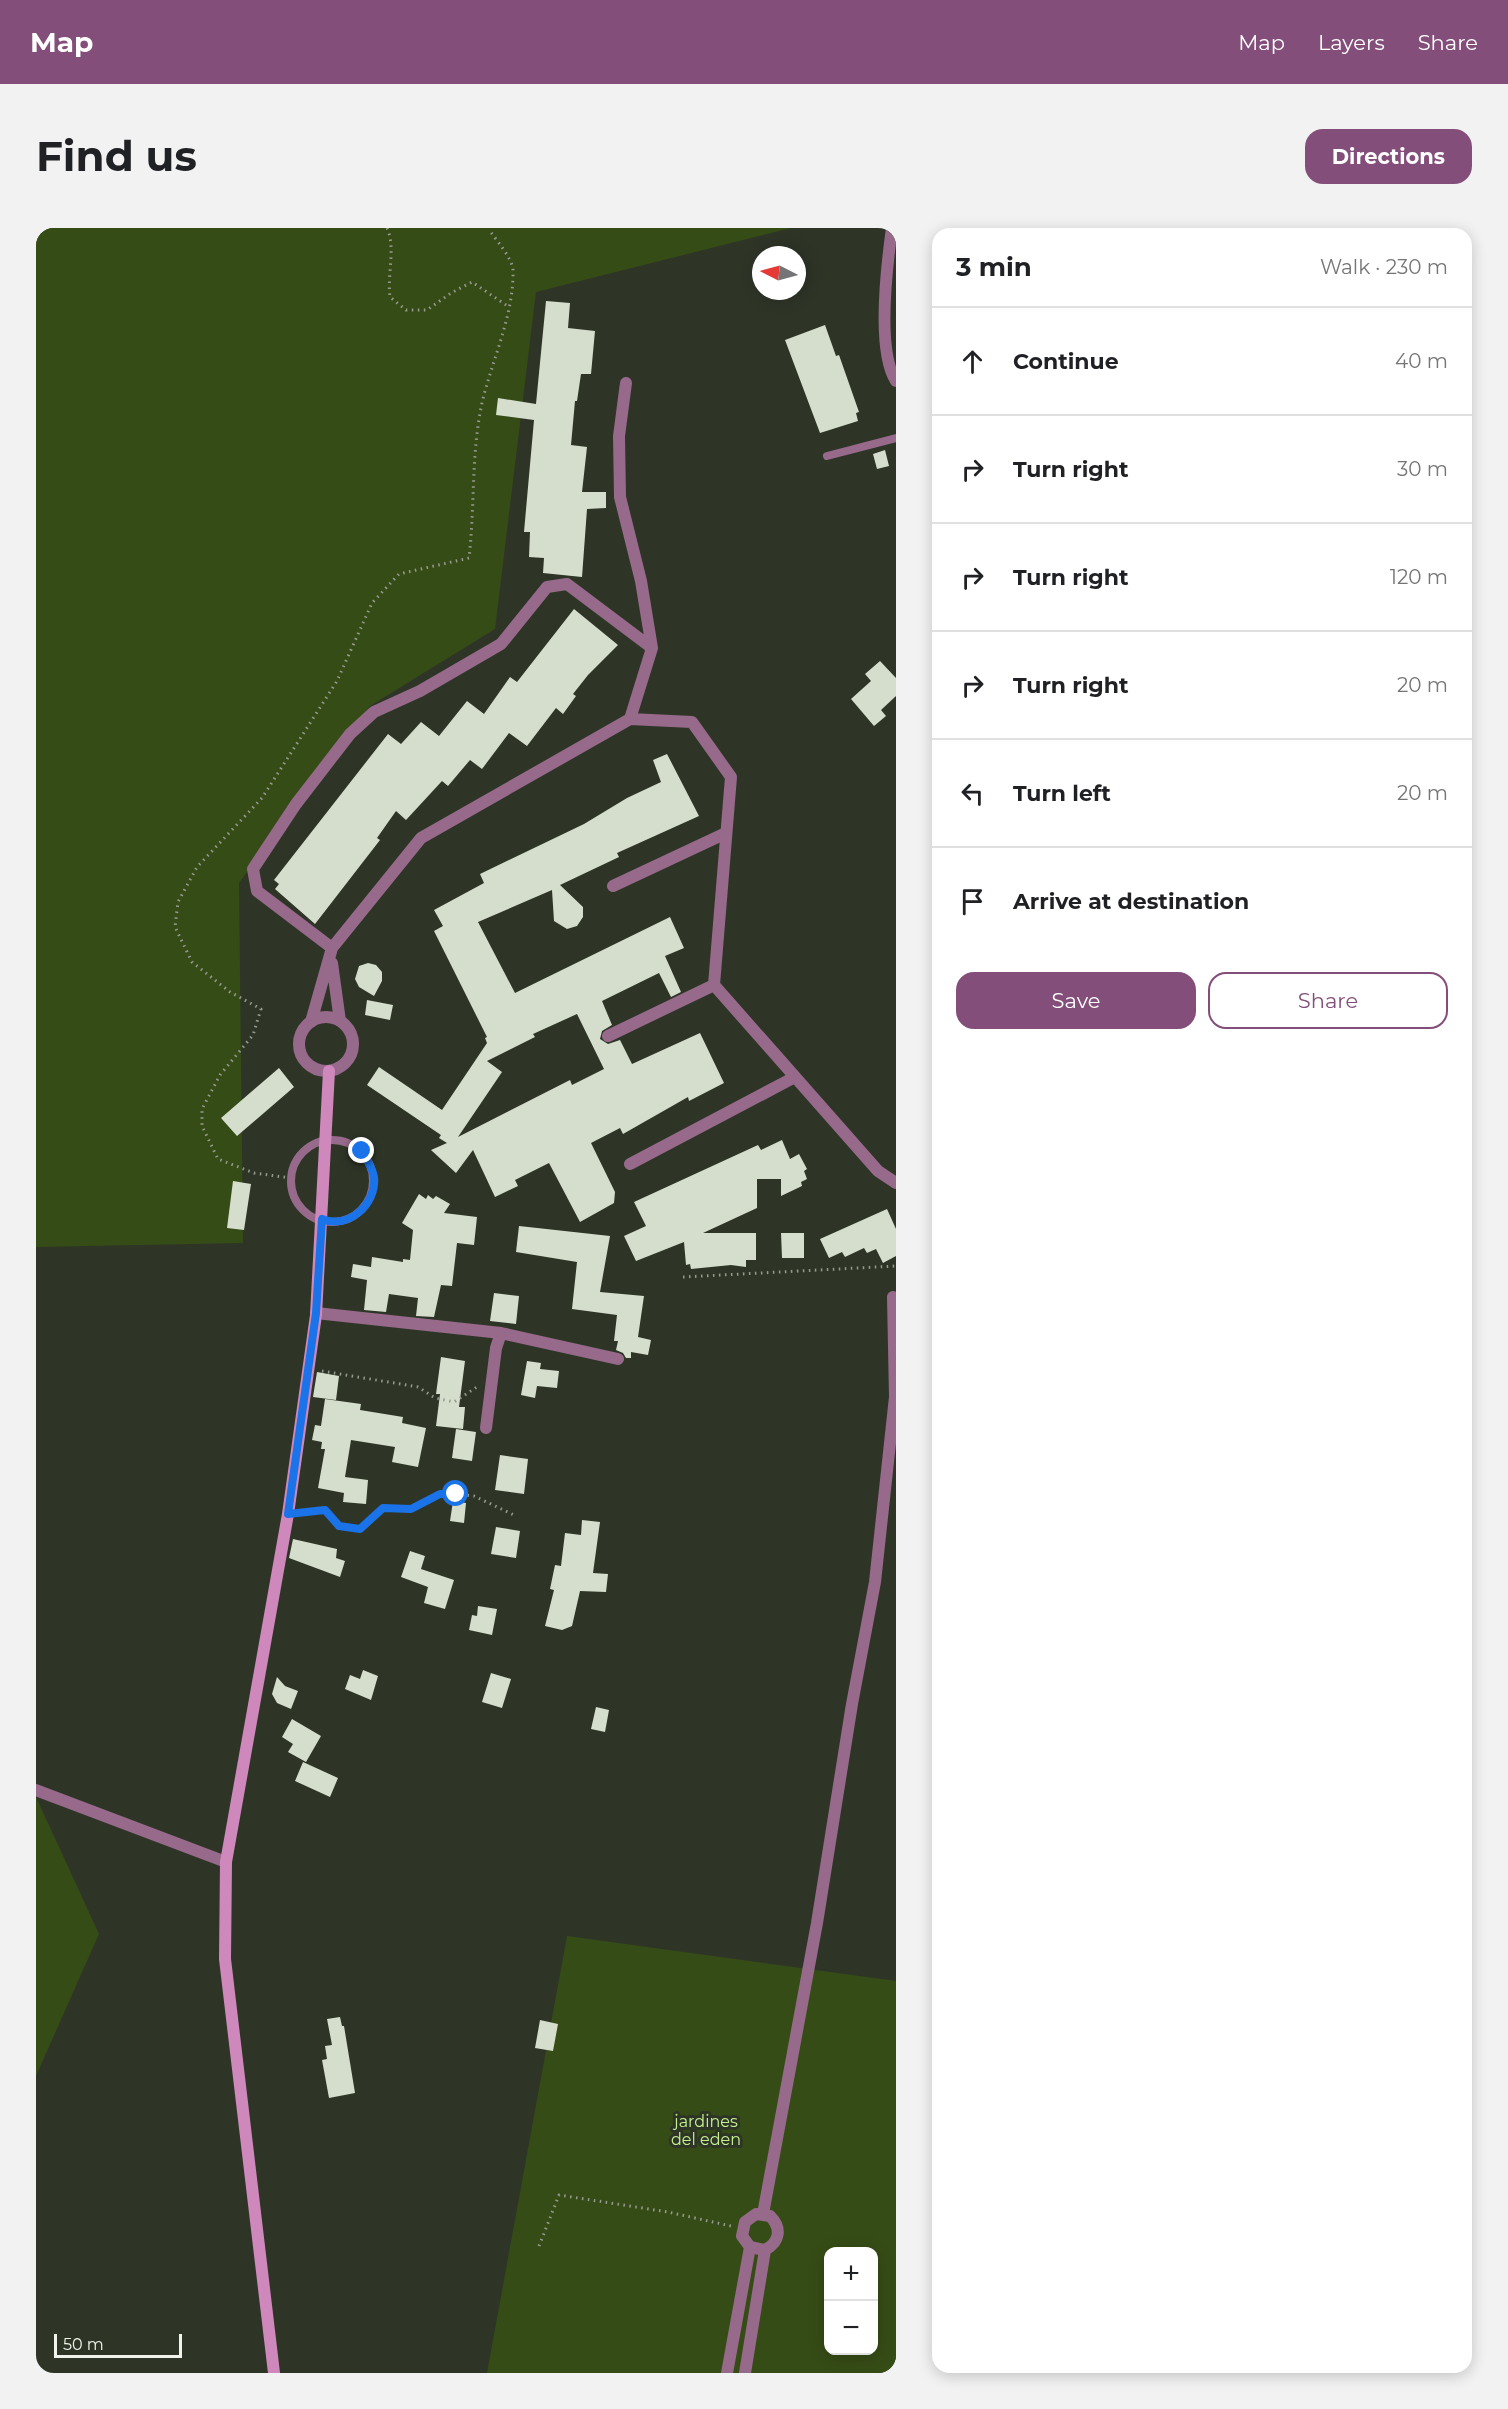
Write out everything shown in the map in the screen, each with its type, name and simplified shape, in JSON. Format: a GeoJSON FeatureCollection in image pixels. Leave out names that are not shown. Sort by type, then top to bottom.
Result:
{"type":"FeatureCollection","features":[{"type":"Feature","properties":{"kind":"street"},"geometry":{"type":"LineString","coordinates":[[892,228],[885,281],[887,347],[892,375],[896,381]]}},
{"type":"Feature","properties":{"kind":"street"},"geometry":{"type":"LineString","coordinates":[[626,383],[619,436],[620,497],[640,581],[652,648],[630,719]]}},
{"type":"Feature","properties":{"kind":"street"},"geometry":{"type":"LineString","coordinates":[[652,648],[567,584],[547,587],[501,644],[420,691],[374,712],[358,727],[296,804],[253,869],[257,891],[332,953],[340,1021],[351,1034],[352,1050],[344,1064],[329,1071],[314,1068],[303,1057],[300,1042],[310,1022],[332,953],[421,838],[630,719],[692,722],[731,777],[714,985],[878,1172],[896,1183]]}},
{"type":"Feature","properties":{"kind":"street"},"geometry":{"type":"LineString","coordinates":[[613,886],[726,833]]}},
{"type":"Feature","properties":{"kind":"street"},"geometry":{"type":"LineString","coordinates":[[608,1036],[714,985]]}},
{"type":"Feature","properties":{"kind":"street"},"geometry":{"type":"LineString","coordinates":[[310,1022],[325,1017],[340,1021]]}},
{"type":"Feature","properties":{"kind":"street"},"geometry":{"type":"LineString","coordinates":[[274,2373],[225,1959],[226,1862],[288,1514],[309,1368],[316,1313],[327,1142],[329,1071]]}},
{"type":"Feature","properties":{"kind":"street"},"geometry":{"type":"LineString","coordinates":[[630,1164],[794,1078]]}},
{"type":"Feature","properties":{"kind":"street"},"geometry":{"type":"LineString","coordinates":[[763,2214],[817,1923],[852,1704],[875,1582],[895,1397],[893,1297]]}},
{"type":"Feature","properties":{"kind":"street"},"geometry":{"type":"LineString","coordinates":[[316,1313],[501,1332],[618,1359]]}},
{"type":"Feature","properties":{"kind":"street"},"geometry":{"type":"LineString","coordinates":[[486,1428],[492,1376],[501,1332]]}},
{"type":"Feature","properties":{"kind":"street"},"geometry":{"type":"LineString","coordinates":[[36,1790],[226,1862]]}},
{"type":"Feature","properties":{"kind":"street"},"geometry":{"type":"LineString","coordinates":[[763,2214],[775,2221],[778,2235],[771,2247],[765,2250],[750,2247],[745,2242],[742,2228],[750,2217],[763,2214]]}},
{"type":"Feature","properties":{"kind":"street"},"geometry":{"type":"LineString","coordinates":[[727,2373],[750,2247]]}},
{"type":"Feature","properties":{"kind":"street"},"geometry":{"type":"LineString","coordinates":[[745,2373],[765,2250]]}},
{"type":"Feature","properties":{"kind":"lane"},"geometry":{"type":"LineString","coordinates":[[827,456],[896,438]]}},
{"type":"Feature","properties":{"kind":"lane"},"geometry":{"type":"LineString","coordinates":[[336,1139],[350,1143],[362,1151],[370,1163],[374,1177],[367,1204],[357,1215],[344,1221],[330,1223],[305,1213],[297,1203],[291,1178],[300,1154],[310,1146],[327,1142],[336,1139]]}},
{"type":"Feature","properties":{"kind":"path"},"geometry":{"type":"LineString","coordinates":[[387,228],[393,240],[389,260],[390,297],[406,310],[427,310],[452,292],[472,282],[508,307]]}},
{"type":"Feature","properties":{"kind":"path"},"geometry":{"type":"LineString","coordinates":[[291,1178],[254,1173],[218,1159],[202,1126],[202,1109],[220,1075],[253,1035],[261,1009],[230,992],[192,962],[175,927],[178,902],[197,867],[262,798],[337,681],[372,603],[399,574],[469,558],[478,427],[508,307],[513,267],[490,231]]}},
{"type":"Feature","properties":{"kind":"path"},"geometry":{"type":"LineString","coordinates":[[682,1277],[896,1266]]}},
{"type":"Feature","properties":{"kind":"path"},"geometry":{"type":"LineString","coordinates":[[309,1368],[418,1387],[435,1398],[454,1402],[492,1376]]}},
{"type":"Feature","properties":{"kind":"path"},"geometry":{"type":"LineString","coordinates":[[288,1514],[325,1510],[339,1526],[360,1529],[383,1508],[411,1509],[440,1494],[456,1494],[474,1496],[514,1515]]}},
{"type":"Feature","properties":{"kind":"path"},"geometry":{"type":"LineString","coordinates":[[539,2246],[559,2196],[668,2212],[742,2228]]}},
{"type":"Feature","properties":{"kind":"green space"},"geometry":{"type":"Polygon","coordinates":[[[36,228],[791,228],[536,292],[495,629],[370,706],[239,883],[243,1243],[36,1247],[36,228]]]}},
{"type":"Feature","properties":{"kind":"green space"},"geometry":{"type":"Polygon","coordinates":[[[36,1797],[99,1934],[36,2076],[36,1797]]]}},
{"type":"Feature","properties":{"kind":"green space","name":"jardines del eden"},"geometry":{"type":"Polygon","coordinates":[[[567,1936],[896,1981],[896,2373],[487,2373],[567,1936]]]}},
{"type":"Feature","properties":{"kind":"building"},"geometry":{"type":"Polygon","coordinates":[[[546,301],[570,303],[568,328],[595,331],[591,374],[581,374],[577,401],[575,401],[571,445],[587,447],[582,492],[606,492],[606,508],[587,509],[582,577],[543,573],[544,558],[529,557],[530,532],[524,532],[534,420],[496,415],[498,398],[536,404],[546,301]]]}},
{"type":"Feature","properties":{"kind":"building"},"geometry":{"type":"Polygon","coordinates":[[[825,325],[836,356],[839,355],[859,412],[856,413],[858,421],[820,433],[785,340],[825,325]]]}},
{"type":"Feature","properties":{"kind":"building"},"geometry":{"type":"Polygon","coordinates":[[[885,450],[889,466],[877,469],[873,454],[885,450]]]}},
{"type":"Feature","properties":{"kind":"building"},"geometry":{"type":"Polygon","coordinates":[[[574,609],[618,645],[588,675],[573,694],[576,696],[563,714],[556,708],[527,746],[509,733],[482,769],[470,760],[448,786],[442,781],[406,820],[396,811],[377,838],[380,840],[315,924],[275,889],[279,884],[274,880],[388,734],[401,744],[421,722],[439,736],[467,701],[484,714],[510,677],[517,682],[574,609]]]}},
{"type":"Feature","properties":{"kind":"building"},"geometry":{"type":"Polygon","coordinates":[[[880,661],[896,678],[896,696],[881,710],[886,716],[874,726],[851,699],[871,681],[865,674],[880,661]]]}},
{"type":"Feature","properties":{"kind":"building"},"geometry":{"type":"Polygon","coordinates":[[[667,754],[699,816],[617,853],[619,857],[560,885],[583,907],[583,917],[577,926],[567,929],[554,921],[552,890],[478,922],[515,993],[670,917],[684,948],[665,956],[681,992],[671,997],[659,973],[602,1001],[612,1025],[602,1031],[600,1039],[608,1044],[620,1040],[632,1064],[700,1033],[724,1083],[689,1101],[688,1097],[623,1134],[620,1128],[591,1143],[615,1192],[614,1203],[580,1222],[549,1163],[515,1180],[518,1186],[495,1197],[473,1150],[456,1173],[431,1150],[447,1143],[439,1138],[441,1135],[367,1085],[379,1067],[442,1110],[487,1043],[485,1038],[487,1037],[434,931],[443,926],[434,910],[484,883],[480,874],[584,824],[627,798],[661,782],[653,760],[667,754]],[[577,1014],[533,1034],[535,1037],[487,1061],[502,1072],[458,1137],[570,1080],[572,1085],[604,1069],[577,1014]]]}},
{"type":"Feature","properties":{"kind":"building"},"geometry":{"type":"Polygon","coordinates":[[[368,963],[376,965],[382,972],[382,981],[374,996],[359,987],[355,979],[359,966],[368,963]]]}},
{"type":"Feature","properties":{"kind":"building"},"geometry":{"type":"Polygon","coordinates":[[[367,1000],[393,1005],[390,1020],[365,1015],[367,1000]]]}},
{"type":"Feature","properties":{"kind":"building"},"geometry":{"type":"Polygon","coordinates":[[[279,1068],[294,1087],[237,1136],[221,1118],[279,1068]]]}},
{"type":"Feature","properties":{"kind":"building"},"geometry":{"type":"Polygon","coordinates":[[[782,1140],[790,1159],[799,1154],[807,1169],[804,1171],[807,1179],[801,1182],[802,1186],[781,1196],[781,1179],[757,1179],[757,1208],[703,1233],[756,1233],[756,1260],[746,1260],[746,1267],[731,1265],[691,1269],[690,1264],[686,1265],[684,1242],[636,1261],[624,1236],[646,1226],[634,1202],[758,1145],[761,1150],[782,1140]]]}},
{"type":"Feature","properties":{"kind":"building"},"geometry":{"type":"Polygon","coordinates":[[[233,1181],[251,1184],[244,1230],[227,1228],[233,1181]]]}},
{"type":"Feature","properties":{"kind":"building"},"geometry":{"type":"Polygon","coordinates":[[[419,1194],[426,1199],[428,1195],[433,1199],[436,1196],[450,1204],[444,1213],[477,1217],[474,1245],[457,1243],[452,1286],[441,1285],[434,1317],[416,1316],[418,1298],[389,1294],[386,1312],[364,1310],[367,1280],[351,1277],[353,1264],[371,1267],[372,1257],[403,1262],[403,1259],[410,1260],[413,1230],[402,1223],[419,1194]]]}},
{"type":"Feature","properties":{"kind":"building"},"geometry":{"type":"Polygon","coordinates":[[[887,1209],[896,1229],[896,1256],[883,1263],[876,1249],[867,1253],[864,1248],[845,1257],[842,1252],[829,1258],[820,1239],[887,1209]]]}},
{"type":"Feature","properties":{"kind":"building"},"geometry":{"type":"Polygon","coordinates":[[[519,1226],[610,1236],[600,1292],[644,1296],[638,1337],[651,1340],[648,1355],[631,1352],[631,1358],[626,1358],[623,1353],[616,1350],[618,1341],[614,1341],[617,1315],[572,1309],[577,1262],[516,1252],[519,1226]]]}},
{"type":"Feature","properties":{"kind":"building"},"geometry":{"type":"Polygon","coordinates":[[[781,1233],[804,1233],[804,1258],[782,1258],[781,1233]]]}},
{"type":"Feature","properties":{"kind":"building"},"geometry":{"type":"Polygon","coordinates":[[[494,1293],[519,1296],[516,1324],[490,1321],[494,1293]]]}},
{"type":"Feature","properties":{"kind":"building"},"geometry":{"type":"Polygon","coordinates":[[[441,1357],[465,1361],[459,1407],[465,1407],[463,1429],[436,1426],[440,1394],[436,1394],[441,1357]]]}},
{"type":"Feature","properties":{"kind":"building"},"geometry":{"type":"Polygon","coordinates":[[[527,1361],[541,1363],[540,1369],[559,1371],[557,1388],[537,1386],[535,1398],[521,1395],[527,1361]]]}},
{"type":"Feature","properties":{"kind":"building"},"geometry":{"type":"Polygon","coordinates":[[[317,1372],[339,1376],[336,1400],[313,1397],[317,1372]]]}},
{"type":"Feature","properties":{"kind":"building"},"geometry":{"type":"Polygon","coordinates":[[[325,1399],[361,1404],[360,1410],[403,1417],[402,1423],[426,1428],[418,1467],[392,1462],[395,1447],[351,1440],[345,1477],[368,1480],[366,1504],[343,1502],[344,1493],[318,1488],[325,1449],[321,1449],[322,1442],[312,1440],[315,1425],[321,1426],[325,1399]]]}},
{"type":"Feature","properties":{"kind":"building"},"geometry":{"type":"Polygon","coordinates":[[[456,1429],[476,1432],[472,1461],[452,1458],[456,1429]]]}},
{"type":"Feature","properties":{"kind":"building"},"geometry":{"type":"Polygon","coordinates":[[[500,1455],[528,1459],[524,1494],[495,1490],[500,1455]]]}},
{"type":"Feature","properties":{"kind":"building"},"geometry":{"type":"Polygon","coordinates":[[[453,1501],[466,1503],[464,1523],[450,1521],[453,1501]]]}},
{"type":"Feature","properties":{"kind":"building"},"geometry":{"type":"Polygon","coordinates":[[[582,1520],[600,1522],[593,1573],[608,1574],[606,1592],[580,1591],[572,1626],[562,1630],[545,1626],[554,1590],[550,1589],[555,1565],[561,1566],[565,1533],[581,1535],[582,1520]]]}},
{"type":"Feature","properties":{"kind":"building"},"geometry":{"type":"Polygon","coordinates":[[[496,1527],[520,1531],[516,1558],[491,1554],[496,1527]]]}},
{"type":"Feature","properties":{"kind":"building"},"geometry":{"type":"Polygon","coordinates":[[[293,1539],[337,1549],[336,1558],[345,1561],[340,1577],[289,1558],[293,1539]]]}},
{"type":"Feature","properties":{"kind":"building"},"geometry":{"type":"Polygon","coordinates":[[[410,1551],[425,1556],[421,1569],[454,1580],[445,1609],[424,1603],[428,1587],[401,1577],[410,1551]]]}},
{"type":"Feature","properties":{"kind":"building"},"geometry":{"type":"Polygon","coordinates":[[[478,1606],[497,1609],[492,1635],[469,1630],[472,1615],[477,1616],[478,1606]]]}},
{"type":"Feature","properties":{"kind":"building"},"geometry":{"type":"Polygon","coordinates":[[[363,1670],[378,1676],[371,1700],[345,1689],[350,1675],[360,1679],[363,1670]]]}},
{"type":"Feature","properties":{"kind":"building"},"geometry":{"type":"Polygon","coordinates":[[[491,1673],[511,1679],[502,1708],[482,1702],[491,1673]]]}},
{"type":"Feature","properties":{"kind":"building"},"geometry":{"type":"Polygon","coordinates":[[[277,1677],[285,1686],[298,1691],[291,1709],[277,1703],[272,1694],[277,1677]]]}},
{"type":"Feature","properties":{"kind":"building"},"geometry":{"type":"Polygon","coordinates":[[[596,1707],[609,1710],[605,1732],[591,1729],[596,1707]]]}},
{"type":"Feature","properties":{"kind":"building"},"geometry":{"type":"Polygon","coordinates":[[[292,1719],[321,1736],[306,1762],[288,1752],[293,1744],[282,1737],[292,1719]]]}},
{"type":"Feature","properties":{"kind":"building"},"geometry":{"type":"Polygon","coordinates":[[[303,1762],[338,1778],[330,1797],[295,1781],[303,1762]]]}},
{"type":"Feature","properties":{"kind":"building"},"geometry":{"type":"Polygon","coordinates":[[[340,2017],[342,2026],[344,2026],[355,2093],[329,2098],[322,2060],[327,2059],[325,2046],[332,2045],[327,2019],[340,2017]]]}},
{"type":"Feature","properties":{"kind":"building"},"geometry":{"type":"Polygon","coordinates":[[[540,2020],[558,2024],[553,2051],[535,2048],[540,2020]]]}},
{"type":"Feature","properties":{"kind":"route"},"geometry":{"type":"LineString","coordinates":[[362,1151],[370,1163],[374,1177],[367,1204],[357,1215],[344,1221],[330,1223],[322,1219],[316,1313],[288,1514],[325,1510],[339,1526],[360,1529],[383,1508],[411,1509],[440,1494],[456,1494]]}}]}
